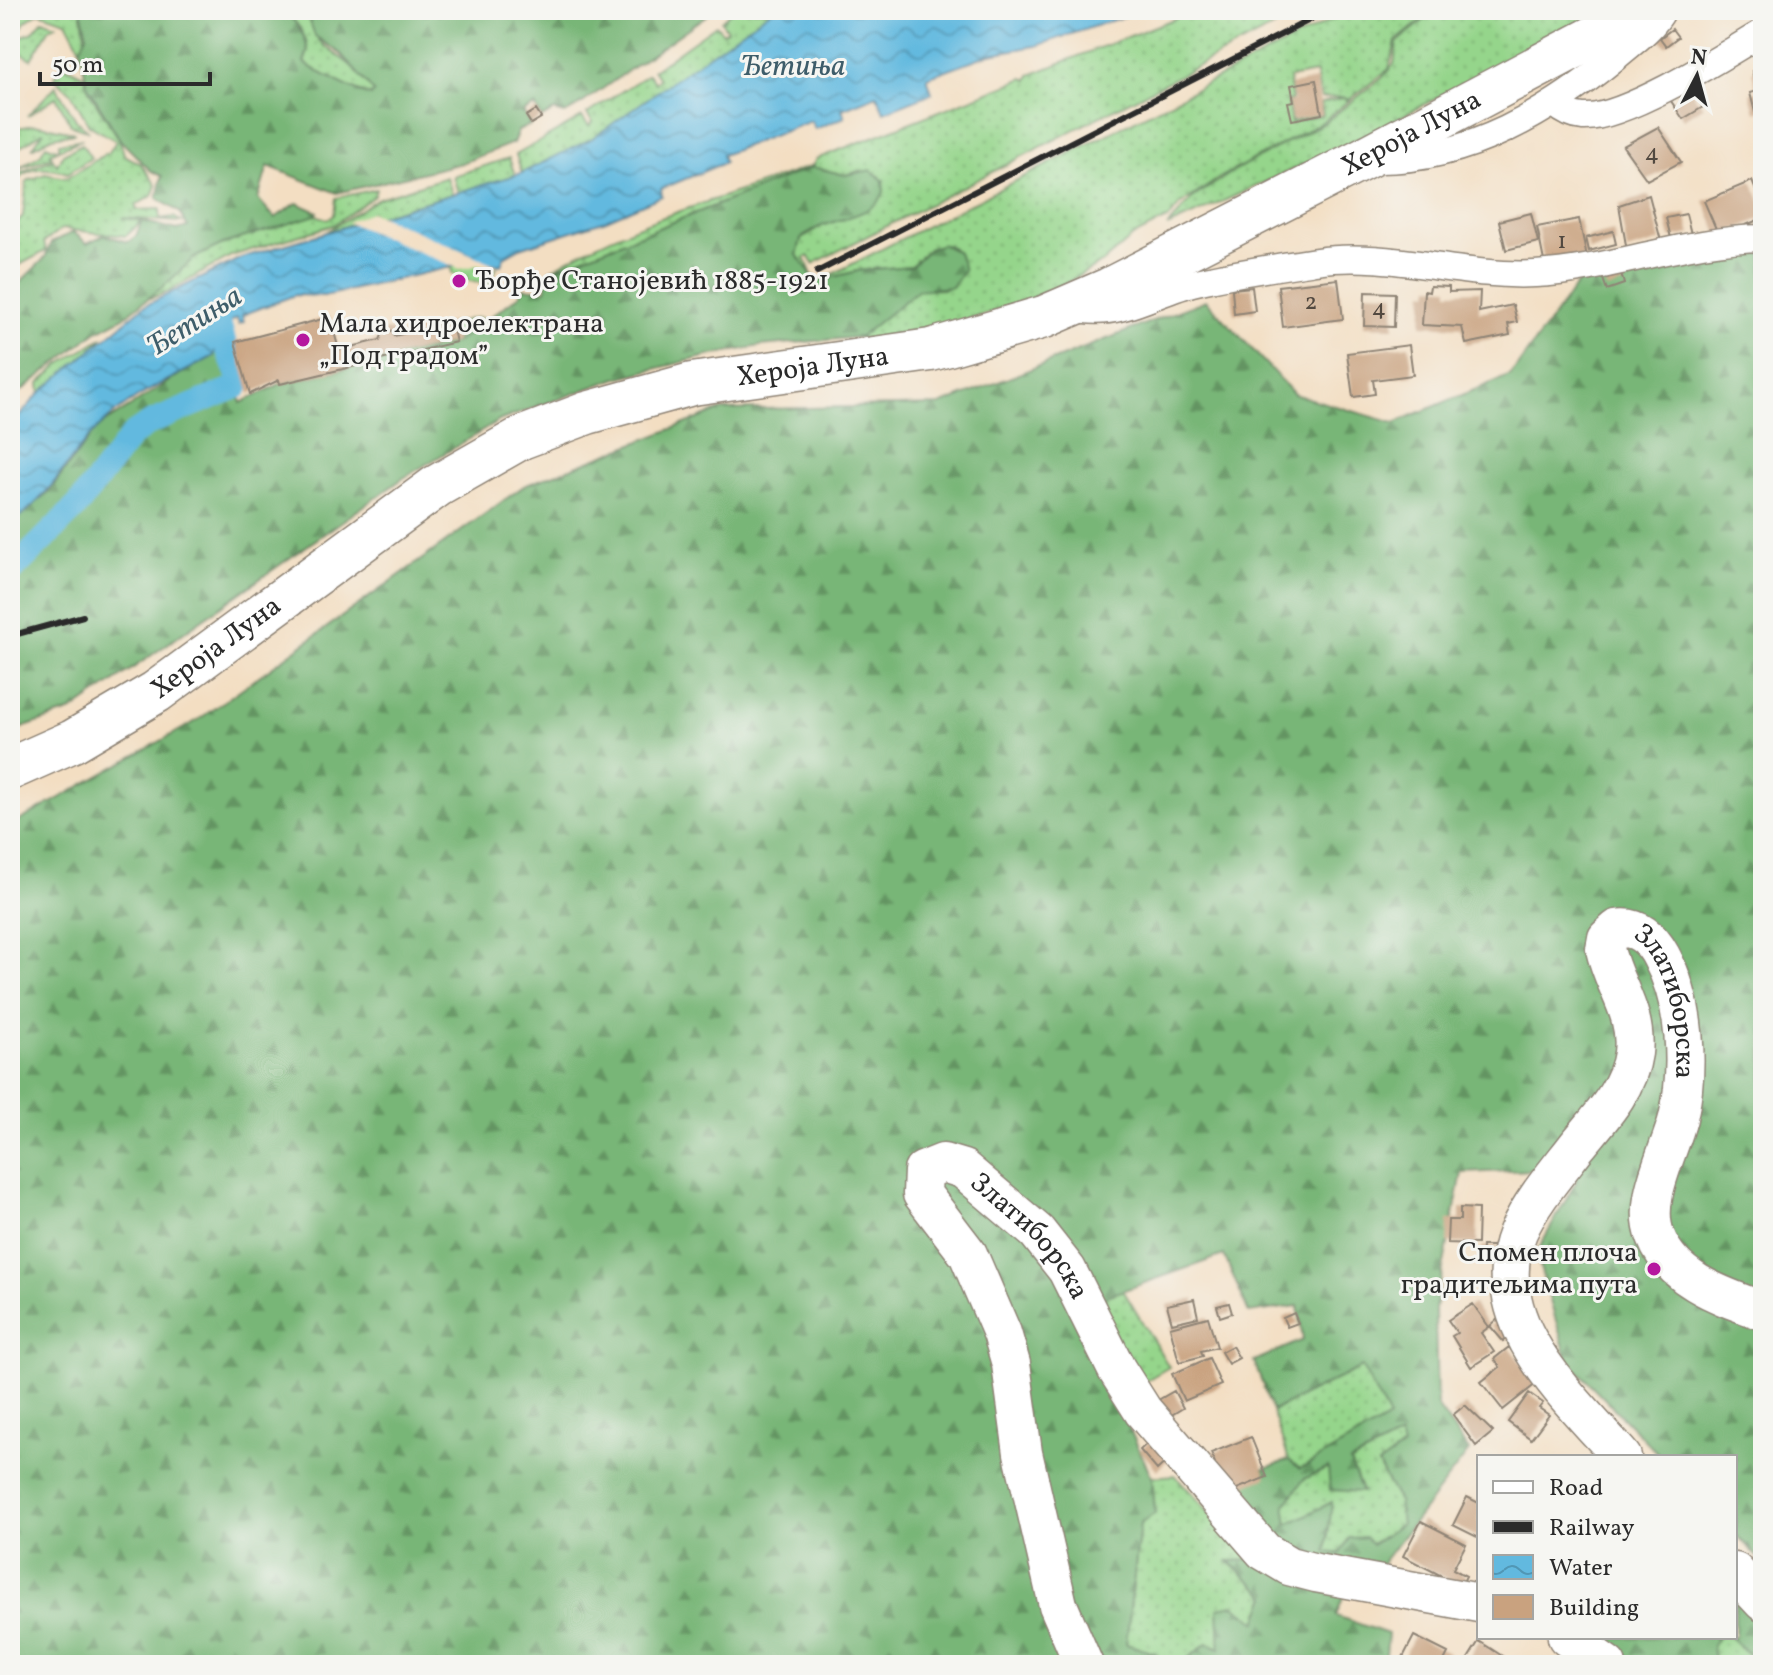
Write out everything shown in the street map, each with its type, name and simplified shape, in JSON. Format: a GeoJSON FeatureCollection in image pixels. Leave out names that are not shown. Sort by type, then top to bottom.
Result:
{"type":"FeatureCollection","features":[{"type":"Feature","properties":{"kind":"main road","name":"Хероја Луна"},"geometry":{"type":"LineString","coordinates":[[10,769],[114,720],[227,643],[437,486],[489,455],[550,426],[692,384],[962,343],[1075,304],[1363,159],[1645,10]]}},
{"type":"Feature","properties":{"kind":"street"},"geometry":{"type":"LineString","coordinates":[[1363,159],[1403,159],[1475,141],[1523,122],[1555,104],[1648,31],[1663,10]]}},
{"type":"Feature","properties":{"kind":"street"},"geometry":{"type":"LineString","coordinates":[[1555,104],[1570,114],[1591,117],[1687,77],[1763,32]]}},
{"type":"Feature","properties":{"kind":"street"},"geometry":{"type":"LineString","coordinates":[[1075,304],[1085,310],[1112,310],[1193,282],[1319,260],[1403,263],[1530,274],[1565,272],[1705,242],[1763,238]]}},
{"type":"Feature","properties":{"kind":"street","name":"Златиборска"},"geometry":{"type":"LineString","coordinates":[[1620,1455],[1547,1371],[1515,1314],[1510,1286],[1514,1243],[1524,1221],[1603,1114],[1630,1066],[1633,1042],[1631,1013],[1605,949],[1607,938],[1617,929],[1637,931],[1656,947],[1673,984],[1682,1028],[1683,1087],[1679,1115],[1653,1199],[1656,1237],[1671,1263],[1693,1281],[1763,1311]]}},
{"type":"Feature","properties":{"kind":"street","name":"Златиборска"},"geometry":{"type":"LineString","coordinates":[[1084,1665],[1058,1605],[1023,1453],[1011,1364],[1002,1333],[968,1254],[922,1194],[923,1171],[936,1164],[955,1165],[970,1173],[1037,1232],[1067,1270],[1117,1370],[1143,1411],[1264,1551],[1289,1566],[1316,1573],[1477,1603]]}},
{"type":"Feature","properties":{"kind":"street"},"geometry":{"type":"LineString","coordinates":[[1737,1574],[1763,1602]]}},
{"type":"Feature","properties":{"kind":"street"},"geometry":{"type":"LineString","coordinates":[[1570,1639],[1607,1665]]}},
{"type":"Feature","properties":{"kind":"green space"},"geometry":{"type":"Polygon","coordinates":[[[10,10],[81,10],[86,42],[80,48],[66,21],[39,12],[25,22],[15,38],[32,33],[43,20],[56,25],[50,28],[31,59],[10,45],[10,10]]]}},
{"type":"Feature","properties":{"kind":"green space"},"geometry":{"type":"Polygon","coordinates":[[[81,10],[280,10],[291,17],[302,32],[308,50],[304,62],[371,96],[374,92],[341,54],[315,36],[306,10],[421,10],[425,15],[433,10],[439,15],[447,10],[714,10],[574,109],[565,114],[554,111],[542,118],[535,106],[523,112],[530,125],[518,131],[513,143],[462,163],[337,193],[268,166],[258,199],[275,218],[297,203],[318,212],[316,215],[223,244],[194,258],[124,317],[97,331],[10,400],[10,292],[45,258],[51,243],[73,232],[87,243],[104,235],[128,242],[136,236],[142,221],[177,230],[188,227],[179,212],[157,198],[162,176],[151,171],[121,141],[87,85],[80,48],[87,35],[81,10]]]}},
{"type":"Feature","properties":{"kind":"green space"},"geometry":{"type":"Polygon","coordinates":[[[280,10],[306,10],[320,42],[363,76],[374,95],[338,82],[304,62],[307,47],[302,32],[280,10]]]}},
{"type":"Feature","properties":{"kind":"green space"},"geometry":{"type":"Polygon","coordinates":[[[733,10],[772,10],[591,140],[522,173],[516,155],[582,117],[589,126],[593,122],[587,114],[648,74],[655,83],[659,79],[653,70],[716,25],[723,33],[727,30],[721,21],[733,10]]]}},
{"type":"Feature","properties":{"kind":"green space"},"geometry":{"type":"Polygon","coordinates":[[[1196,10],[1307,10],[813,264],[809,256],[805,258],[812,275],[797,255],[801,239],[830,221],[863,211],[884,192],[880,176],[859,171],[845,175],[813,167],[549,271],[612,237],[813,165],[816,159],[1024,78],[1028,80],[1030,75],[1196,10]]]}},
{"type":"Feature","properties":{"kind":"green space"},"geometry":{"type":"Polygon","coordinates":[[[1351,10],[1434,10],[1396,41],[1389,69],[1349,100],[1343,97],[1321,98],[1316,73],[1289,78],[1292,100],[1287,101],[1291,122],[1323,115],[1321,103],[1343,98],[1348,101],[1322,122],[1221,177],[1181,204],[1169,218],[1134,236],[1103,262],[1068,282],[1018,304],[963,321],[871,339],[856,338],[918,290],[945,289],[958,252],[948,245],[930,248],[911,266],[862,270],[821,280],[1351,10]]]}},
{"type":"Feature","properties":{"kind":"green space"},"geometry":{"type":"Polygon","coordinates":[[[1436,10],[1607,10],[1346,145],[1167,227],[1194,197],[1239,168],[1324,123],[1382,78],[1394,64],[1397,43],[1436,10]]]}},
{"type":"Feature","properties":{"kind":"green space"},"geometry":{"type":"Polygon","coordinates":[[[63,65],[85,76],[92,97],[116,134],[124,155],[140,163],[156,185],[152,196],[136,205],[136,210],[160,209],[160,219],[174,217],[181,222],[122,218],[142,221],[126,236],[62,229],[44,242],[46,251],[10,270],[10,231],[23,216],[27,181],[45,174],[67,178],[110,151],[116,141],[89,125],[71,93],[54,77],[63,65]]]}},
{"type":"Feature","properties":{"kind":"green space"},"geometry":{"type":"Polygon","coordinates":[[[56,86],[76,120],[89,131],[71,125],[56,97],[27,116],[56,86]]]}},
{"type":"Feature","properties":{"kind":"green space"},"geometry":{"type":"Polygon","coordinates":[[[11,125],[40,125],[75,133],[52,137],[32,148],[44,131],[17,149],[10,147],[10,136],[18,132],[14,129],[10,132],[11,125]]]}},
{"type":"Feature","properties":{"kind":"green space"},"geometry":{"type":"Polygon","coordinates":[[[83,139],[59,149],[59,143],[83,139]]]}},
{"type":"Feature","properties":{"kind":"green space"},"geometry":{"type":"Polygon","coordinates":[[[82,144],[91,158],[68,173],[34,170],[17,182],[10,181],[10,173],[40,155],[46,145],[58,150],[50,153],[52,157],[22,167],[12,176],[53,159],[57,165],[63,154],[82,144]]]}},
{"type":"Feature","properties":{"kind":"green space"},"geometry":{"type":"Polygon","coordinates":[[[509,158],[515,175],[458,193],[453,176],[509,158]]]}},
{"type":"Feature","properties":{"kind":"green space"},"geometry":{"type":"Polygon","coordinates":[[[813,167],[845,175],[871,170],[883,180],[884,192],[869,209],[822,226],[801,239],[797,255],[812,275],[821,280],[862,270],[911,266],[930,248],[942,244],[958,252],[964,270],[952,287],[918,290],[860,337],[760,346],[708,356],[617,378],[501,420],[405,477],[72,711],[10,732],[10,584],[82,511],[146,433],[240,394],[241,403],[280,384],[456,342],[520,295],[523,288],[546,290],[549,271],[813,167]]]}},
{"type":"Feature","properties":{"kind":"green space"},"geometry":{"type":"Polygon","coordinates":[[[447,177],[452,194],[326,232],[379,198],[447,177]]]}},
{"type":"Feature","properties":{"kind":"green space"},"geometry":{"type":"Polygon","coordinates":[[[376,189],[374,196],[333,225],[231,256],[169,291],[143,301],[194,258],[213,248],[296,219],[316,215],[327,219],[334,215],[336,198],[376,189]]]}},
{"type":"Feature","properties":{"kind":"green space"},"geometry":{"type":"Polygon","coordinates":[[[1763,254],[1763,1563],[1737,1536],[1737,1455],[1659,1455],[1568,1361],[1536,1254],[1577,1180],[1535,1170],[1462,1173],[1435,1309],[1437,1406],[1469,1451],[1373,1575],[1344,1595],[1336,1616],[1388,1634],[1385,1665],[1180,1665],[1207,1643],[1220,1648],[1218,1608],[1234,1605],[1257,1622],[1267,1596],[1229,1561],[1252,1560],[1197,1490],[1289,1460],[1300,1469],[1389,1418],[1362,1367],[1272,1411],[1254,1361],[1303,1340],[1298,1306],[1249,1313],[1224,1255],[1073,1308],[1152,1477],[1155,1513],[1140,1524],[1126,1644],[1154,1653],[1167,1665],[10,1665],[10,826],[198,720],[524,486],[721,410],[940,405],[1206,300],[1294,394],[1394,423],[1511,375],[1580,280],[1702,255],[1763,254]],[[1400,1436],[1350,1462],[1362,1492],[1330,1490],[1328,1468],[1304,1479],[1285,1505],[1288,1524],[1332,1502],[1326,1552],[1340,1554],[1349,1538],[1365,1537],[1372,1545],[1401,1524],[1398,1500],[1378,1465],[1403,1447],[1400,1436]]]}},
{"type":"Feature","properties":{"kind":"green space"},"geometry":{"type":"Polygon","coordinates":[[[477,261],[497,265],[490,284],[463,280],[452,273],[451,267],[477,261]]]}},
{"type":"Feature","properties":{"kind":"green space"},"geometry":{"type":"Polygon","coordinates":[[[474,318],[486,319],[456,342],[452,324],[474,318]]]}},
{"type":"Feature","properties":{"kind":"green space"},"geometry":{"type":"Polygon","coordinates":[[[103,337],[87,355],[40,393],[39,384],[59,365],[103,337]]]}},
{"type":"Feature","properties":{"kind":"green space"},"geometry":{"type":"Polygon","coordinates":[[[219,349],[235,381],[147,417],[131,427],[73,499],[10,562],[10,523],[47,494],[97,428],[219,349]]]}},
{"type":"Feature","properties":{"kind":"green space"},"geometry":{"type":"Polygon","coordinates":[[[1123,1290],[1169,1367],[1138,1385],[1097,1299],[1123,1290]]]}},
{"type":"Feature","properties":{"kind":"green space"},"geometry":{"type":"Polygon","coordinates":[[[1362,1367],[1389,1418],[1300,1469],[1289,1460],[1272,1411],[1362,1367]]]}},
{"type":"Feature","properties":{"kind":"green space"},"geometry":{"type":"Polygon","coordinates":[[[1400,1436],[1403,1447],[1378,1465],[1398,1500],[1401,1524],[1366,1546],[1337,1553],[1326,1552],[1331,1503],[1288,1525],[1285,1505],[1304,1479],[1329,1468],[1362,1491],[1350,1462],[1400,1436]]]}},
{"type":"Feature","properties":{"kind":"green space"},"geometry":{"type":"Polygon","coordinates":[[[1175,1475],[1253,1560],[1229,1562],[1267,1595],[1257,1622],[1220,1648],[1207,1643],[1180,1665],[1167,1665],[1154,1653],[1126,1644],[1140,1524],[1155,1513],[1152,1477],[1175,1475]]]}},
{"type":"Feature","properties":{"kind":"green space"},"geometry":{"type":"Polygon","coordinates":[[[1737,1575],[1763,1598],[1763,1665],[1743,1665],[1749,1654],[1732,1639],[1737,1639],[1737,1575]]]}},
{"type":"Feature","properties":{"kind":"green space"},"geometry":{"type":"Polygon","coordinates":[[[1584,1639],[1717,1639],[1712,1647],[1715,1665],[1625,1665],[1584,1639]]]}},
{"type":"Feature","properties":{"kind":"green space"},"geometry":{"type":"Polygon","coordinates":[[[1717,1639],[1732,1639],[1749,1655],[1743,1665],[1715,1665],[1712,1647],[1717,1639]]]}},
{"type":"Feature","properties":{"kind":"water","name":"Ђетиња"},"geometry":{"type":"Polygon","coordinates":[[[772,10],[1143,10],[1036,46],[990,54],[927,77],[932,93],[884,112],[877,95],[842,109],[845,117],[815,129],[811,121],[722,155],[724,163],[661,189],[662,196],[606,220],[520,248],[504,257],[501,265],[477,261],[325,296],[295,295],[242,315],[244,322],[239,324],[237,318],[222,326],[214,356],[153,388],[110,417],[87,440],[37,502],[10,523],[13,423],[40,393],[144,306],[241,258],[522,173],[591,139],[772,10]]]}},
{"type":"Feature","properties":{"kind":"pier"},"geometry":{"type":"Polygon","coordinates":[[[371,212],[497,265],[495,269],[477,265],[460,269],[347,222],[371,212]]]}},
{"type":"Feature","properties":{"kind":"building"},"geometry":{"type":"Polygon","coordinates":[[[1672,29],[1678,37],[1666,46],[1660,38],[1672,29]]]}},
{"type":"Feature","properties":{"kind":"building"},"geometry":{"type":"Polygon","coordinates":[[[1763,68],[1763,110],[1755,112],[1750,93],[1757,91],[1752,71],[1763,68]]]}},
{"type":"Feature","properties":{"kind":"building"},"geometry":{"type":"Polygon","coordinates":[[[1316,80],[1322,114],[1292,120],[1288,102],[1294,101],[1291,85],[1316,80]]]}},
{"type":"Feature","properties":{"kind":"building"},"geometry":{"type":"Polygon","coordinates":[[[1690,88],[1703,107],[1683,119],[1671,101],[1690,88]]]}},
{"type":"Feature","properties":{"kind":"building"},"geometry":{"type":"Polygon","coordinates":[[[536,110],[541,118],[531,124],[526,116],[536,110]]]}},
{"type":"Feature","properties":{"kind":"building"},"geometry":{"type":"Polygon","coordinates":[[[1658,127],[1681,162],[1647,180],[1623,146],[1658,127]]]}},
{"type":"Feature","properties":{"kind":"building"},"geometry":{"type":"Polygon","coordinates":[[[1752,181],[1763,207],[1763,218],[1719,236],[1704,201],[1752,181]]]}},
{"type":"Feature","properties":{"kind":"building"},"geometry":{"type":"Polygon","coordinates":[[[1649,195],[1661,241],[1627,251],[1619,205],[1649,195]]]}},
{"type":"Feature","properties":{"kind":"building"},"geometry":{"type":"Polygon","coordinates":[[[1531,213],[1538,242],[1506,250],[1499,221],[1531,213]]]}},
{"type":"Feature","properties":{"kind":"building"},"geometry":{"type":"Polygon","coordinates":[[[1686,214],[1691,234],[1671,238],[1666,218],[1686,214]]]}},
{"type":"Feature","properties":{"kind":"building"},"geometry":{"type":"Polygon","coordinates":[[[1579,219],[1587,257],[1545,266],[1537,227],[1579,219]]]}},
{"type":"Feature","properties":{"kind":"building"},"geometry":{"type":"Polygon","coordinates":[[[1613,231],[1616,244],[1589,251],[1586,238],[1613,231]]]}},
{"type":"Feature","properties":{"kind":"building"},"geometry":{"type":"Polygon","coordinates":[[[1621,273],[1624,284],[1607,290],[1603,279],[1621,273]]]}},
{"type":"Feature","properties":{"kind":"building"},"geometry":{"type":"Polygon","coordinates":[[[1338,279],[1343,319],[1283,327],[1278,286],[1338,279]]]}},
{"type":"Feature","properties":{"kind":"building"},"geometry":{"type":"Polygon","coordinates":[[[1430,286],[1449,287],[1449,292],[1480,291],[1479,312],[1513,305],[1517,322],[1508,324],[1510,335],[1466,344],[1462,327],[1422,325],[1424,291],[1429,292],[1430,286]]]}},
{"type":"Feature","properties":{"kind":"building"},"geometry":{"type":"Polygon","coordinates":[[[1252,287],[1255,311],[1234,314],[1232,289],[1252,287]]]}},
{"type":"Feature","properties":{"kind":"building"},"geometry":{"type":"Polygon","coordinates":[[[1365,292],[1395,293],[1394,327],[1364,326],[1365,292]]]}},
{"type":"Feature","properties":{"kind":"building"},"geometry":{"type":"Polygon","coordinates":[[[330,317],[339,350],[380,340],[384,330],[393,331],[394,336],[451,322],[456,342],[280,384],[279,380],[250,394],[235,342],[330,317]]]}},
{"type":"Feature","properties":{"kind":"building"},"geometry":{"type":"Polygon","coordinates":[[[1409,345],[1413,375],[1373,380],[1375,394],[1353,397],[1347,353],[1409,345]]]}},
{"type":"Feature","properties":{"kind":"building"},"geometry":{"type":"Polygon","coordinates":[[[1460,1208],[1478,1209],[1477,1244],[1447,1243],[1448,1220],[1460,1220],[1460,1208]]]}},
{"type":"Feature","properties":{"kind":"building"},"geometry":{"type":"Polygon","coordinates":[[[1482,1246],[1497,1246],[1497,1264],[1481,1263],[1482,1246]]]}},
{"type":"Feature","properties":{"kind":"building"},"geometry":{"type":"Polygon","coordinates":[[[1194,1299],[1198,1317],[1172,1323],[1167,1305],[1194,1299]]]}},
{"type":"Feature","properties":{"kind":"building"},"geometry":{"type":"Polygon","coordinates":[[[1229,1303],[1232,1313],[1220,1317],[1217,1306],[1229,1303]]]}},
{"type":"Feature","properties":{"kind":"building"},"geometry":{"type":"Polygon","coordinates":[[[1473,1304],[1489,1327],[1481,1333],[1494,1352],[1471,1367],[1452,1336],[1457,1333],[1448,1320],[1473,1304]]]}},
{"type":"Feature","properties":{"kind":"building"},"geometry":{"type":"Polygon","coordinates":[[[1294,1313],[1298,1323],[1287,1327],[1283,1318],[1294,1313]]]}},
{"type":"Feature","properties":{"kind":"building"},"geometry":{"type":"Polygon","coordinates":[[[1208,1317],[1217,1347],[1201,1351],[1203,1356],[1179,1362],[1170,1327],[1208,1317]]]}},
{"type":"Feature","properties":{"kind":"building"},"geometry":{"type":"Polygon","coordinates":[[[1500,1317],[1513,1333],[1503,1341],[1490,1326],[1500,1317]]]}},
{"type":"Feature","properties":{"kind":"building"},"geometry":{"type":"Polygon","coordinates":[[[1232,1346],[1239,1358],[1228,1364],[1221,1352],[1232,1346]]]}},
{"type":"Feature","properties":{"kind":"building"},"geometry":{"type":"Polygon","coordinates":[[[1509,1347],[1537,1383],[1503,1410],[1481,1382],[1500,1367],[1494,1359],[1509,1347]]]}},
{"type":"Feature","properties":{"kind":"building"},"geometry":{"type":"Polygon","coordinates":[[[1209,1358],[1221,1385],[1184,1401],[1172,1374],[1209,1358]]]}},
{"type":"Feature","properties":{"kind":"building"},"geometry":{"type":"Polygon","coordinates":[[[1174,1391],[1183,1408],[1163,1420],[1153,1403],[1174,1391]]]}},
{"type":"Feature","properties":{"kind":"building"},"geometry":{"type":"Polygon","coordinates":[[[1529,1393],[1543,1403],[1539,1408],[1549,1415],[1531,1439],[1508,1422],[1529,1393]]]}},
{"type":"Feature","properties":{"kind":"building"},"geometry":{"type":"Polygon","coordinates":[[[1465,1405],[1493,1432],[1476,1446],[1453,1415],[1465,1405]]]}},
{"type":"Feature","properties":{"kind":"building"},"geometry":{"type":"Polygon","coordinates":[[[1251,1437],[1267,1477],[1227,1493],[1211,1453],[1251,1437]]]}},
{"type":"Feature","properties":{"kind":"building"},"geometry":{"type":"Polygon","coordinates":[[[1152,1439],[1169,1459],[1157,1470],[1140,1450],[1152,1439]]]}},
{"type":"Feature","properties":{"kind":"building"},"geometry":{"type":"Polygon","coordinates":[[[1467,1497],[1477,1502],[1477,1537],[1453,1525],[1467,1497]]]}},
{"type":"Feature","properties":{"kind":"building"},"geometry":{"type":"Polygon","coordinates":[[[1421,1521],[1466,1544],[1453,1569],[1466,1576],[1458,1592],[1448,1579],[1403,1556],[1421,1521]]]}},
{"type":"Feature","properties":{"kind":"building"},"geometry":{"type":"Polygon","coordinates":[[[1414,1636],[1448,1653],[1442,1665],[1399,1665],[1414,1636]]]}},
{"type":"Feature","properties":{"kind":"building"},"geometry":{"type":"Polygon","coordinates":[[[1479,1641],[1510,1661],[1508,1665],[1464,1665],[1479,1641]]]}},
{"type":"Feature","properties":{"kind":"waterway"},"geometry":{"type":"LineString","coordinates":[[214,303],[224,341],[239,378]]}},
{"type":"Feature","properties":{"kind":"waterway"},"geometry":{"type":"LineString","coordinates":[[10,573],[78,505],[132,435],[150,423],[237,387]]}},
{"type":"Feature","properties":{"kind":"railway"},"geometry":{"type":"LineString","coordinates":[[817,272],[1329,10]]}},
{"type":"Feature","properties":{"kind":"railway"},"geometry":{"type":"LineString","coordinates":[[10,636],[83,616]]}},
{"type":"Feature","properties":{"kind":"place","name":"Ђорђе Станојевић 1885-1921"},"geometry":{"type":"Point","coordinates":[459,281]}},
{"type":"Feature","properties":{"kind":"place","name":"Мала хидроелектрана „Под градом”"},"geometry":{"type":"Point","coordinates":[303,340]}},
{"type":"Feature","properties":{"kind":"place","name":"Спомен плоча градитељима пута"},"geometry":{"type":"Point","coordinates":[1654,1269]}}]}
